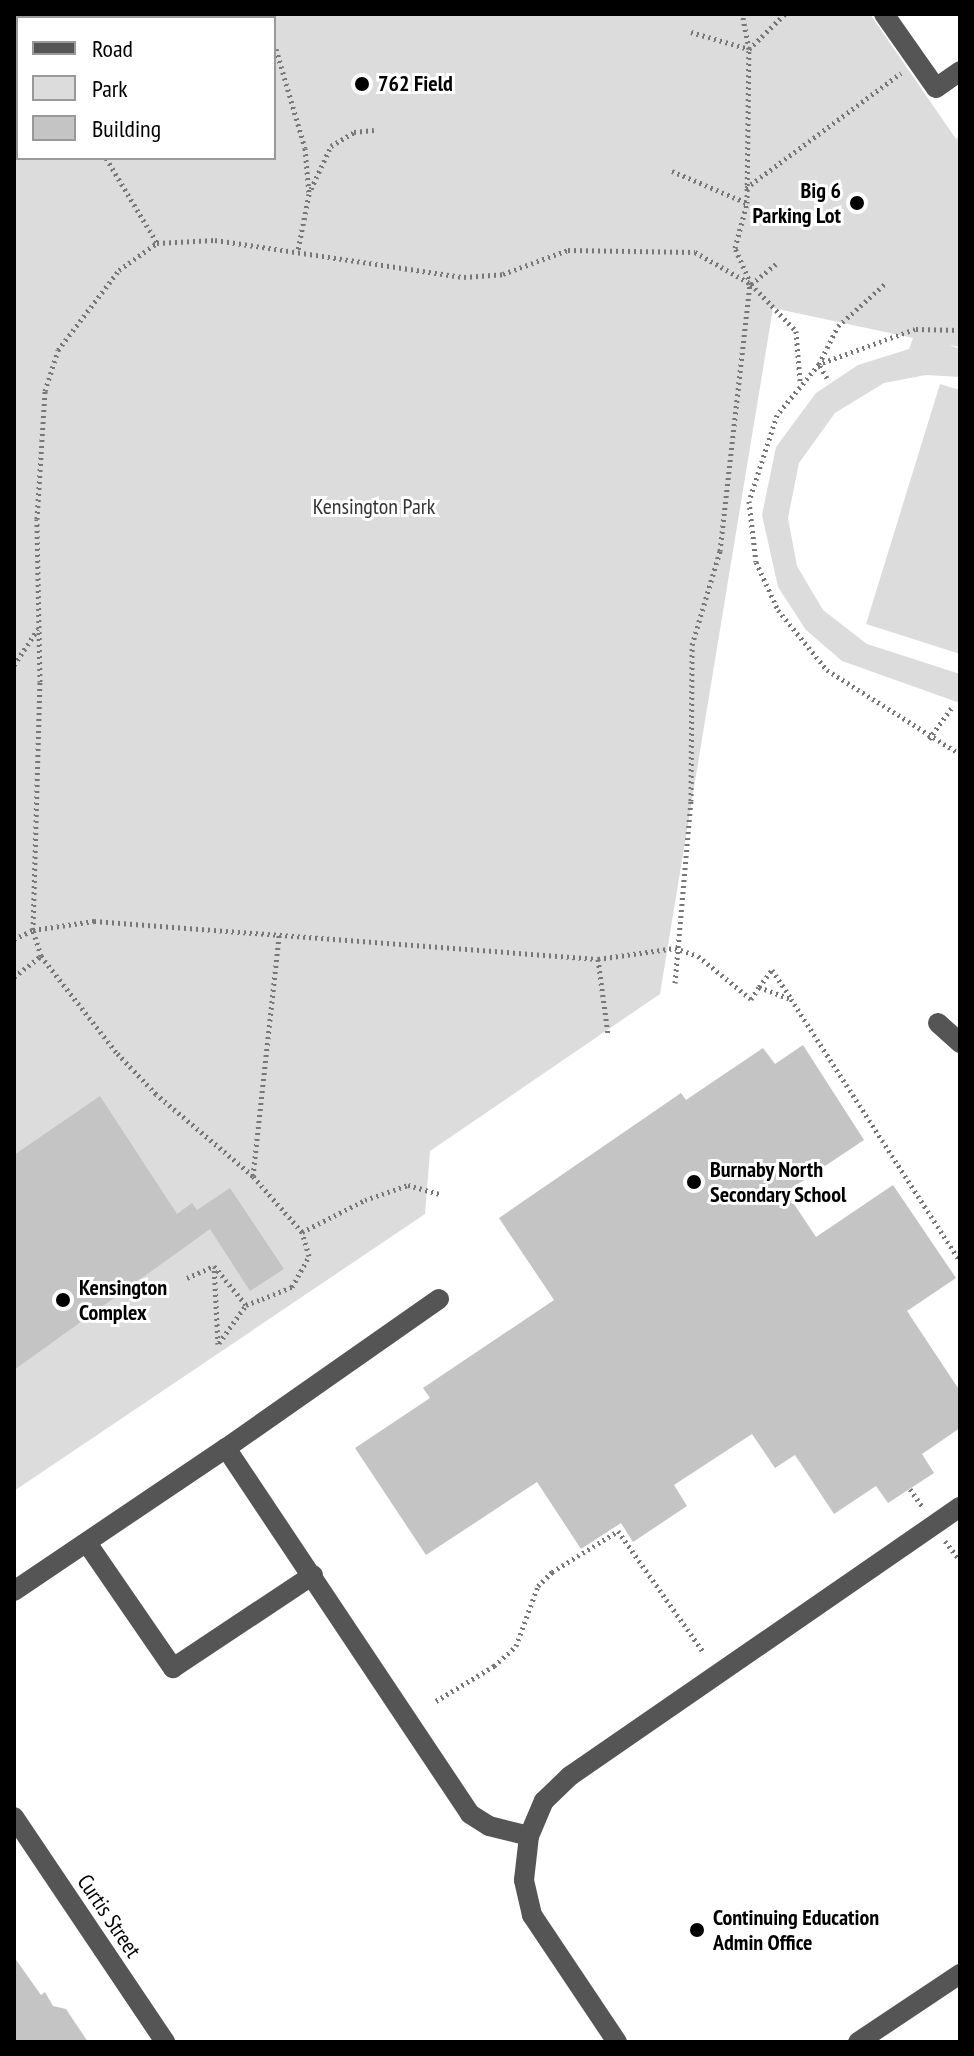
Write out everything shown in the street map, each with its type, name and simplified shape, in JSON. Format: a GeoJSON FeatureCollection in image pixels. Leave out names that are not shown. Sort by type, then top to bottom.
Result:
{"type":"FeatureCollection","features":[{"type":"Feature","properties":{"kind":"street"},"geometry":{"type":"LineString","coordinates":[[884,14],[936,88],[960,71]]}},
{"type":"Feature","properties":{"kind":"street"},"geometry":{"type":"LineString","coordinates":[[938,1023],[960,1043]]}},
{"type":"Feature","properties":{"kind":"street"},"geometry":{"type":"LineString","coordinates":[[14,1591],[439,1299]]}},
{"type":"Feature","properties":{"kind":"street"},"geometry":{"type":"LineString","coordinates":[[226,1448],[470,1814],[489,1826],[529,1836]]}},
{"type":"Feature","properties":{"kind":"street"},"geometry":{"type":"LineString","coordinates":[[617,2042],[532,1915],[524,1880],[529,1836],[544,1801],[570,1776],[960,1507]]}},
{"type":"Feature","properties":{"kind":"street"},"geometry":{"type":"LineString","coordinates":[[87,1543],[173,1668],[313,1575]]}},
{"type":"Feature","properties":{"kind":"street","name":"Curtis Street"},"geometry":{"type":"LineString","coordinates":[[14,1817],[165,2042]]}},
{"type":"Feature","properties":{"kind":"street"},"geometry":{"type":"LineString","coordinates":[[858,2042],[960,1974]]}},
{"type":"Feature","properties":{"kind":"path"},"geometry":{"type":"LineString","coordinates":[[675,983],[675,948],[691,801],[692,645],[720,551],[751,284],[735,248],[747,203],[749,49],[742,14]]}},
{"type":"Feature","properties":{"kind":"path"},"geometry":{"type":"LineString","coordinates":[[749,49],[785,14]]}},
{"type":"Feature","properties":{"kind":"path"},"geometry":{"type":"LineString","coordinates":[[691,32],[749,49]]}},
{"type":"Feature","properties":{"kind":"path"},"geometry":{"type":"LineString","coordinates":[[276,49],[305,148],[309,194]]}},
{"type":"Feature","properties":{"kind":"path"},"geometry":{"type":"LineString","coordinates":[[276,69],[281,72]]}},
{"type":"Feature","properties":{"kind":"path"},"geometry":{"type":"LineString","coordinates":[[746,188],[902,72]]}},
{"type":"Feature","properties":{"kind":"path"},"geometry":{"type":"LineString","coordinates":[[298,250],[309,194],[331,146],[354,132],[374,130]]}},
{"type":"Feature","properties":{"kind":"path"},"geometry":{"type":"LineString","coordinates":[[107,160],[157,243]]}},
{"type":"Feature","properties":{"kind":"path"},"geometry":{"type":"LineString","coordinates":[[672,171],[747,203]]}},
{"type":"Feature","properties":{"kind":"path"},"geometry":{"type":"LineString","coordinates":[[214,1266],[218,1344],[246,1305],[292,1287],[309,1256],[302,1232],[253,1176],[156,1094],[41,956],[33,930],[39,628],[37,519],[50,377],[58,350],[84,310],[119,270],[157,243],[215,240],[464,277],[503,274],[568,250],[695,252],[751,284],[796,331],[800,381]]}},
{"type":"Feature","properties":{"kind":"path"},"geometry":{"type":"LineString","coordinates":[[751,284],[776,264]]}},
{"type":"Feature","properties":{"kind":"path"},"geometry":{"type":"LineString","coordinates":[[886,283],[838,326],[819,364],[800,381],[777,415],[749,501],[756,562],[778,610],[827,670],[929,739],[960,754]]}},
{"type":"Feature","properties":{"kind":"path"},"geometry":{"type":"LineString","coordinates":[[819,364],[915,329],[960,330]]}},
{"type":"Feature","properties":{"kind":"path"},"geometry":{"type":"LineString","coordinates":[[819,364],[827,378]]}},
{"type":"Feature","properties":{"kind":"path"},"geometry":{"type":"LineString","coordinates":[[14,665],[39,628]]}},
{"type":"Feature","properties":{"kind":"path"},"geometry":{"type":"LineString","coordinates":[[929,739],[953,706]]}},
{"type":"Feature","properties":{"kind":"path"},"geometry":{"type":"LineString","coordinates":[[14,939],[33,930],[94,921],[598,959],[675,948],[698,956],[751,999],[772,970],[960,1261]]}},
{"type":"Feature","properties":{"kind":"path"},"geometry":{"type":"LineString","coordinates":[[253,1176],[279,935]]}},
{"type":"Feature","properties":{"kind":"path"},"geometry":{"type":"LineString","coordinates":[[14,977],[41,956]]}},
{"type":"Feature","properties":{"kind":"path"},"geometry":{"type":"LineString","coordinates":[[598,959],[608,1034]]}},
{"type":"Feature","properties":{"kind":"path"},"geometry":{"type":"LineString","coordinates":[[759,987],[791,999]]}},
{"type":"Feature","properties":{"kind":"path"},"geometry":{"type":"LineString","coordinates":[[302,1232],[365,1200],[408,1185],[442,1195]]}},
{"type":"Feature","properties":{"kind":"path"},"geometry":{"type":"LineString","coordinates":[[214,1266],[246,1305]]}},
{"type":"Feature","properties":{"kind":"path"},"geometry":{"type":"LineString","coordinates":[[187,1278],[214,1266]]}},
{"type":"Feature","properties":{"kind":"path"},"geometry":{"type":"LineString","coordinates":[[910,1489],[922,1506]]}},
{"type":"Feature","properties":{"kind":"path"},"geometry":{"type":"LineString","coordinates":[[436,1701],[481,1675],[516,1646],[538,1586],[552,1572],[618,1531],[704,1653]]}},
{"type":"Feature","properties":{"kind":"path"},"geometry":{"type":"LineString","coordinates":[[942,1537],[960,1560]]}},
{"type":"Feature","properties":{"kind":"green space","name":"Kensington Park"},"geometry":{"type":"Polygon","coordinates":[[[14,14],[870,14],[956,139],[960,137],[960,347],[949,345],[960,349],[960,377],[926,375],[884,383],[835,413],[799,463],[788,518],[797,566],[823,610],[867,644],[960,674],[960,703],[842,661],[806,630],[778,587],[762,515],[776,447],[816,393],[858,365],[909,349],[913,338],[773,308],[660,994],[430,1151],[425,1214],[14,1491],[14,14]]]}},
{"type":"Feature","properties":{"kind":"green space"},"geometry":{"type":"Polygon","coordinates":[[[940,384],[960,390],[960,654],[866,624],[940,384]]]}},
{"type":"Feature","properties":{"kind":"building"},"geometry":{"type":"Polygon","coordinates":[[[803,1045],[864,1140],[786,1192],[816,1237],[893,1185],[956,1278],[907,1311],[960,1391],[960,1428],[922,1454],[934,1473],[888,1503],[876,1486],[834,1514],[795,1455],[775,1468],[752,1434],[674,1485],[687,1506],[633,1542],[621,1523],[581,1549],[537,1482],[426,1555],[355,1448],[430,1398],[423,1388],[554,1300],[499,1218],[681,1093],[686,1100],[763,1048],[775,1064],[803,1045]]]}},
{"type":"Feature","properties":{"kind":"building","name":"Kensington Complex"},"geometry":{"type":"Polygon","coordinates":[[[100,1096],[177,1214],[192,1203],[197,1210],[230,1188],[284,1269],[250,1291],[210,1229],[14,1370],[14,1155],[100,1096]]]}},
{"type":"Feature","properties":{"kind":"building"},"geometry":{"type":"Polygon","coordinates":[[[14,1957],[41,1995],[45,1992],[53,2006],[66,2009],[88,2042],[14,2042],[14,1957]]]}},
{"type":"Feature","properties":{"kind":"place","name":"762 Field"},"geometry":{"type":"Point","coordinates":[362,84]}},
{"type":"Feature","properties":{"kind":"place","name":"Big 6 Parking Lot"},"geometry":{"type":"Point","coordinates":[857,203]}},
{"type":"Feature","properties":{"kind":"place","name":"Burnaby North Secondary School"},"geometry":{"type":"Point","coordinates":[694,1182]}},
{"type":"Feature","properties":{"kind":"place","name":"Kensington Complex"},"geometry":{"type":"Point","coordinates":[63,1300]}},
{"type":"Feature","properties":{"kind":"place","name":"Continuing Education Admin Office"},"geometry":{"type":"Point","coordinates":[697,1930]}}]}
